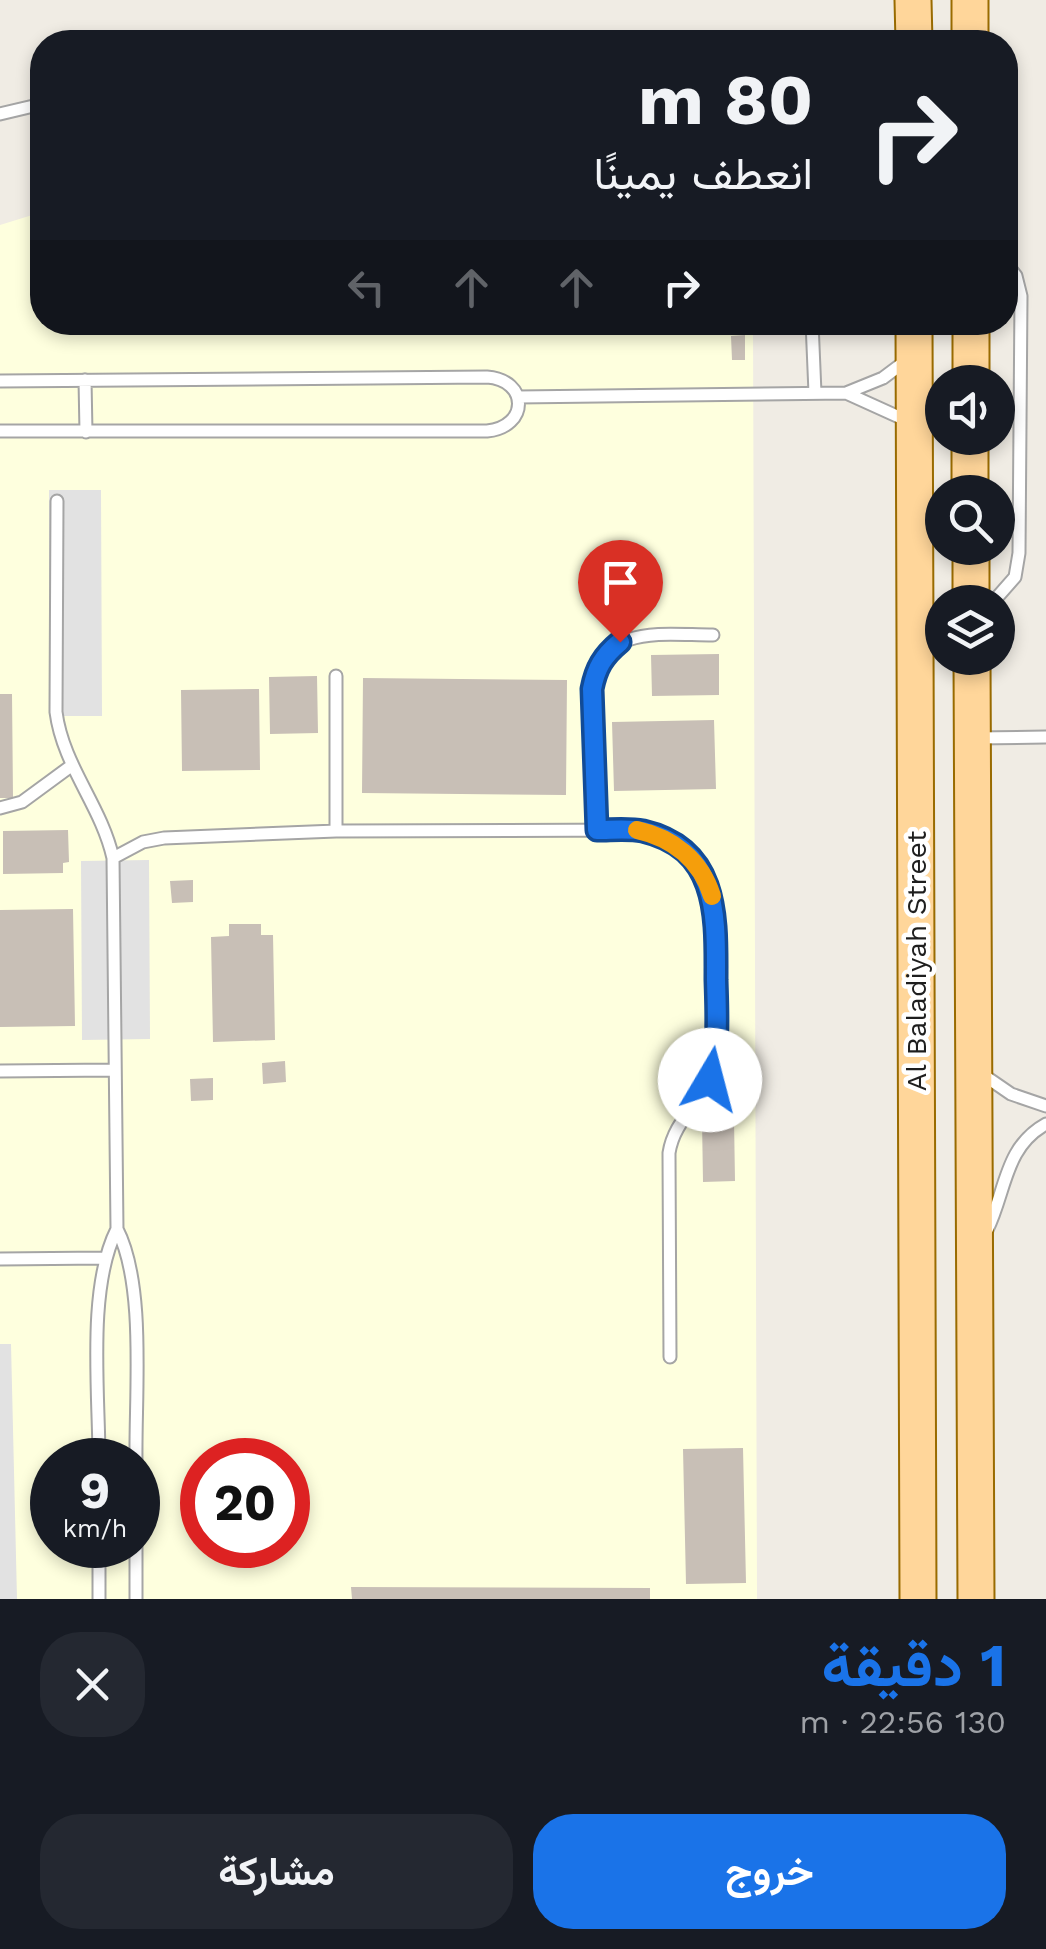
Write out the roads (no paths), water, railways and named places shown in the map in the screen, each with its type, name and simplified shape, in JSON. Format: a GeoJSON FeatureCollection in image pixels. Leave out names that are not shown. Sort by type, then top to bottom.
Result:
{"type":"FeatureCollection","features":[{"type":"Feature","properties":{"kind":"main road"},"geometry":{"type":"LineString","coordinates":[[913,0],[914,30]]}},
{"type":"Feature","properties":{"kind":"main road"},"geometry":{"type":"LineString","coordinates":[[970,0],[970,30]]}},
{"type":"Feature","properties":{"kind":"main road"},"geometry":{"type":"LineString","coordinates":[[971,335],[971,365]]}},
{"type":"Feature","properties":{"kind":"main road","name":"Al Baladiyah Street"},"geometry":{"type":"LineString","coordinates":[[914,338],[918,1599]]}},
{"type":"Feature","properties":{"kind":"main road","name":"Al Baladiyah Street"},"geometry":{"type":"LineString","coordinates":[[972,675],[976,1599]]}},
{"type":"Feature","properties":{"kind":"lane"},"geometry":{"type":"LineString","coordinates":[[0,114],[30,107]]}},
{"type":"Feature","properties":{"kind":"lane"},"geometry":{"type":"LineString","coordinates":[[1008,585],[1015,577],[1019,553],[1018,283]]}},
{"type":"Feature","properties":{"kind":"lane"},"geometry":{"type":"LineString","coordinates":[[813,335],[815,393]]}},
{"type":"Feature","properties":{"kind":"lane"},"geometry":{"type":"LineString","coordinates":[[518,397],[846,392],[883,378],[914,338]]}},
{"type":"Feature","properties":{"kind":"lane"},"geometry":{"type":"LineString","coordinates":[[0,381],[487,377],[500,378],[512,385],[518,397],[518,410],[512,422],[501,430],[488,431],[0,431]]}},
{"type":"Feature","properties":{"kind":"lane"},"geometry":{"type":"LineString","coordinates":[[85,380],[86,432]]}},
{"type":"Feature","properties":{"kind":"lane"},"geometry":{"type":"LineString","coordinates":[[846,392],[914,424]]}},
{"type":"Feature","properties":{"kind":"lane"},"geometry":{"type":"LineString","coordinates":[[57,501],[56,712],[60,740],[70,766],[98,810],[113,858],[117,1229],[130,1257],[135,1289],[136,1438]]}},
{"type":"Feature","properties":{"kind":"lane"},"geometry":{"type":"LineString","coordinates":[[597,830],[592,689],[595,670],[605,654],[620,642],[638,636],[714,635]]}},
{"type":"Feature","properties":{"kind":"lane"},"geometry":{"type":"LineString","coordinates":[[336,676],[336,831]]}},
{"type":"Feature","properties":{"kind":"lane"},"geometry":{"type":"LineString","coordinates":[[973,738],[1046,736]]}},
{"type":"Feature","properties":{"kind":"lane"},"geometry":{"type":"LineString","coordinates":[[0,808],[22,802],[70,766]]}},
{"type":"Feature","properties":{"kind":"lane"},"geometry":{"type":"LineString","coordinates":[[113,858],[143,842],[164,838],[336,831],[639,830],[663,837],[684,851],[712,891],[716,916],[715,1061],[710,1080],[677,1125],[669,1152],[670,1358]]}},
{"type":"Feature","properties":{"kind":"lane"},"geometry":{"type":"LineString","coordinates":[[974,1067],[1011,1094],[1046,1106]]}},
{"type":"Feature","properties":{"kind":"lane"},"geometry":{"type":"LineString","coordinates":[[0,1071],[113,1070]]}},
{"type":"Feature","properties":{"kind":"lane"},"geometry":{"type":"LineString","coordinates":[[974,1250],[996,1212],[1014,1154],[1046,1124]]}},
{"type":"Feature","properties":{"kind":"lane"},"geometry":{"type":"LineString","coordinates":[[99,1438],[98,1289],[104,1258],[117,1229]]}},
{"type":"Feature","properties":{"kind":"lane"},"geometry":{"type":"LineString","coordinates":[[0,1259],[104,1258]]}},
{"type":"Feature","properties":{"kind":"lane"},"geometry":{"type":"LineString","coordinates":[[99,1568],[99,1599]]}},
{"type":"Feature","properties":{"kind":"lane"},"geometry":{"type":"LineString","coordinates":[[136,1568],[136,1599]]}}]}
